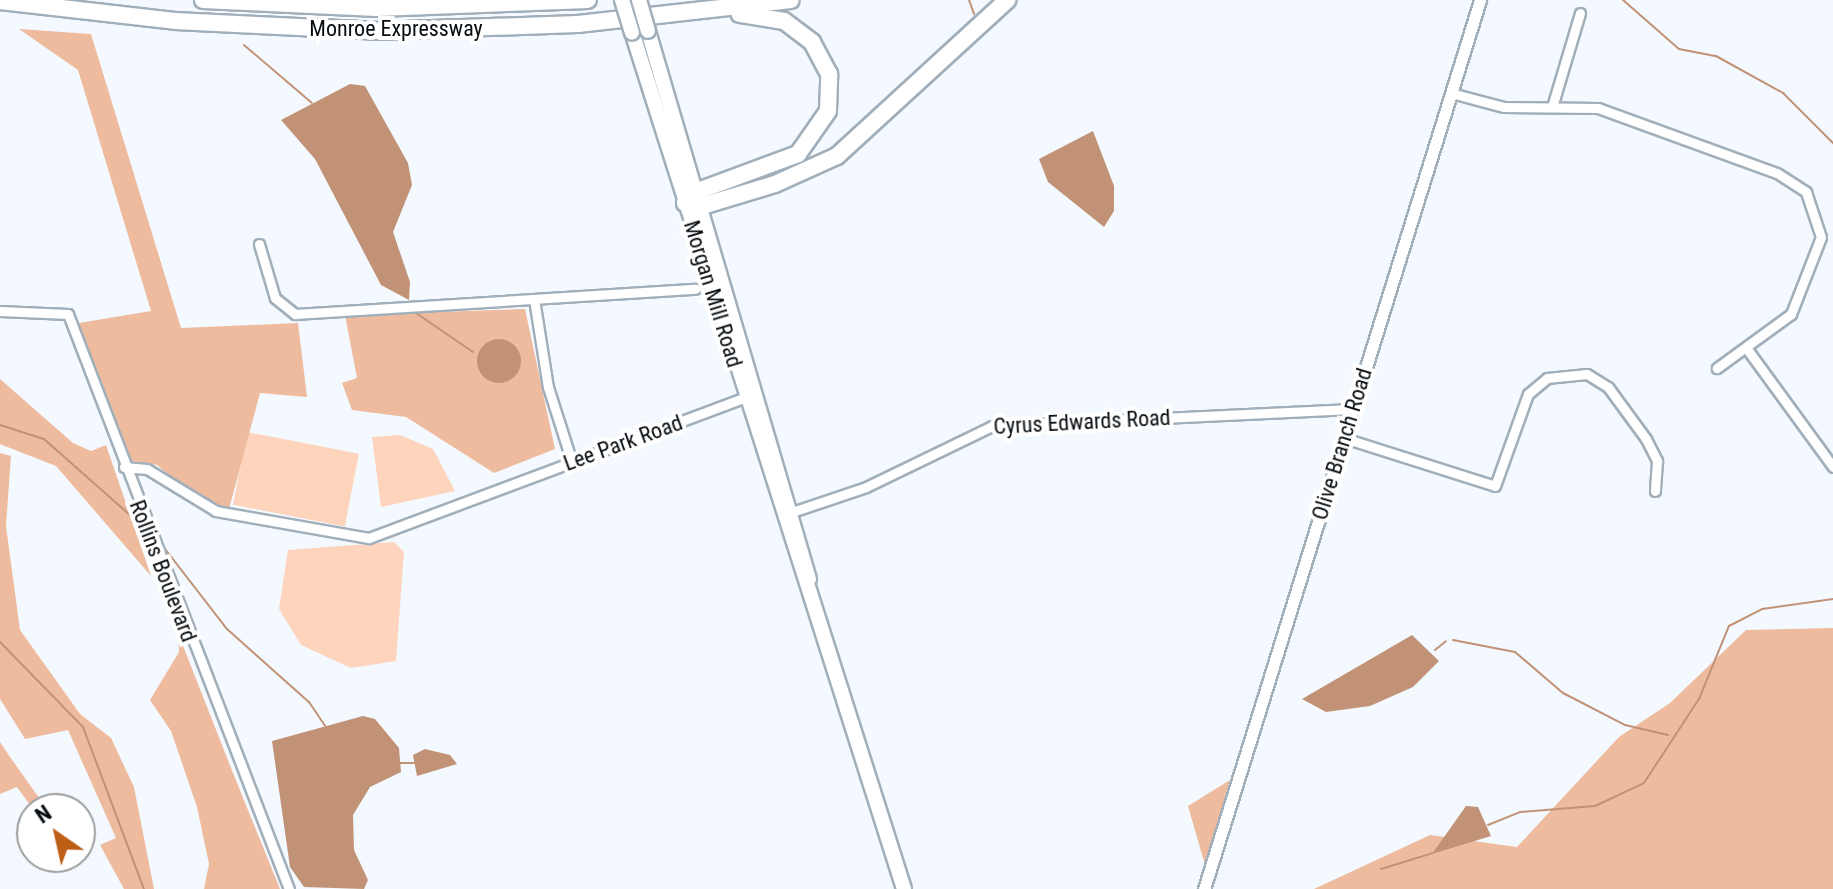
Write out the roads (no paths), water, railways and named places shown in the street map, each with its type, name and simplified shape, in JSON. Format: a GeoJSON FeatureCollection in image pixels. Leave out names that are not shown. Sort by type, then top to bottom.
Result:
{"type":"FeatureCollection","features":[{"type":"Feature","properties":{"kind":"highway","name":"Monroe Expressway"},"geometry":{"type":"LineString","coordinates":[[203,0],[377,8],[588,0]]}},
{"type":"Feature","properties":{"kind":"highway","name":"Monroe Expressway"},"geometry":{"type":"LineString","coordinates":[[0,1],[351,30],[678,15],[791,0]]}},
{"type":"Feature","properties":{"kind":"highway"},"geometry":{"type":"LineString","coordinates":[[700,198],[792,178],[850,147],[1007,0]]}},
{"type":"Feature","properties":{"kind":"highway"},"geometry":{"type":"LineString","coordinates":[[678,15],[784,21],[817,49],[830,83],[825,120],[805,150],[685,203]]}},
{"type":"Feature","properties":{"kind":"main road","name":"Morgan Mill Road"},"geometry":{"type":"LineString","coordinates":[[622,0],[746,397],[789,514]]}},
{"type":"Feature","properties":{"kind":"main road","name":"Morgan Mill Road"},"geometry":{"type":"LineString","coordinates":[[639,0],[700,198],[810,585],[904,889]]}},
{"type":"Feature","properties":{"kind":"street","name":"Olive Branch Road"},"geometry":{"type":"LineString","coordinates":[[1204,889],[1480,0]]}},
{"type":"Feature","properties":{"kind":"street"},"geometry":{"type":"LineString","coordinates":[[1552,107],[1580,13]]}},
{"type":"Feature","properties":{"kind":"street"},"geometry":{"type":"LineString","coordinates":[[1451,93],[1504,107],[1552,107],[1614,113],[1777,173],[1806,192],[1821,219],[1819,250],[1791,314],[1717,368]]}},
{"type":"Feature","properties":{"kind":"street"},"geometry":{"type":"LineString","coordinates":[[259,244],[275,298],[295,314],[695,289]]}},
{"type":"Feature","properties":{"kind":"street"},"geometry":{"type":"LineString","coordinates":[[534,299],[548,387],[572,462]]}},
{"type":"Feature","properties":{"kind":"street","name":"Rollins Boulevard"},"geometry":{"type":"LineString","coordinates":[[0,311],[68,314],[124,467],[289,889]]}},
{"type":"Feature","properties":{"kind":"street"},"geometry":{"type":"LineString","coordinates":[[1747,349],[1831,460]]}},
{"type":"Feature","properties":{"kind":"street"},"geometry":{"type":"LineString","coordinates":[[1344,438],[1495,486],[1528,394],[1547,378],[1574,372],[1608,387],[1646,439],[1657,461],[1655,491]]}},
{"type":"Feature","properties":{"kind":"street","name":"Lee Park Road"},"geometry":{"type":"LineString","coordinates":[[124,467],[147,469],[202,506],[361,538],[746,397]]}},
{"type":"Feature","properties":{"kind":"street","name":"Cyrus Edwards Road"},"geometry":{"type":"LineString","coordinates":[[789,514],[866,487],[992,426],[1353,409]]}},
{"type":"Feature","properties":{"kind":"waterway"},"geometry":{"type":"LineString","coordinates":[[969,0],[974,14]]}},
{"type":"Feature","properties":{"kind":"waterway"},"geometry":{"type":"LineString","coordinates":[[1623,0],[1679,49],[1716,56],[1783,93],[1833,143]]}},
{"type":"Feature","properties":{"kind":"waterway"},"geometry":{"type":"LineString","coordinates":[[244,45],[312,103]]}},
{"type":"Feature","properties":{"kind":"waterway"},"geometry":{"type":"LineString","coordinates":[[416,313],[473,352]]}},
{"type":"Feature","properties":{"kind":"waterway"},"geometry":{"type":"LineString","coordinates":[[0,425],[44,439],[130,515]]}},
{"type":"Feature","properties":{"kind":"waterway"},"geometry":{"type":"LineString","coordinates":[[162,545],[227,629],[309,702],[325,726]]}},
{"type":"Feature","properties":{"kind":"waterway"},"geometry":{"type":"LineString","coordinates":[[1488,825],[1520,812],[1595,806],[1644,783],[1699,699],[1729,626],[1762,609],[1833,599]]}},
{"type":"Feature","properties":{"kind":"waterway"},"geometry":{"type":"LineString","coordinates":[[1453,640],[1515,652],[1563,693],[1625,725],[1668,735]]}},
{"type":"Feature","properties":{"kind":"waterway"},"geometry":{"type":"LineString","coordinates":[[1435,650],[1446,641]]}},
{"type":"Feature","properties":{"kind":"waterway"},"geometry":{"type":"LineString","coordinates":[[0,642],[83,727],[144,889]]}},
{"type":"Feature","properties":{"kind":"waterway"},"geometry":{"type":"LineString","coordinates":[[398,763],[415,763]]}},
{"type":"Feature","properties":{"kind":"waterway"},"geometry":{"type":"LineString","coordinates":[[1381,869],[1433,853]]}}]}
